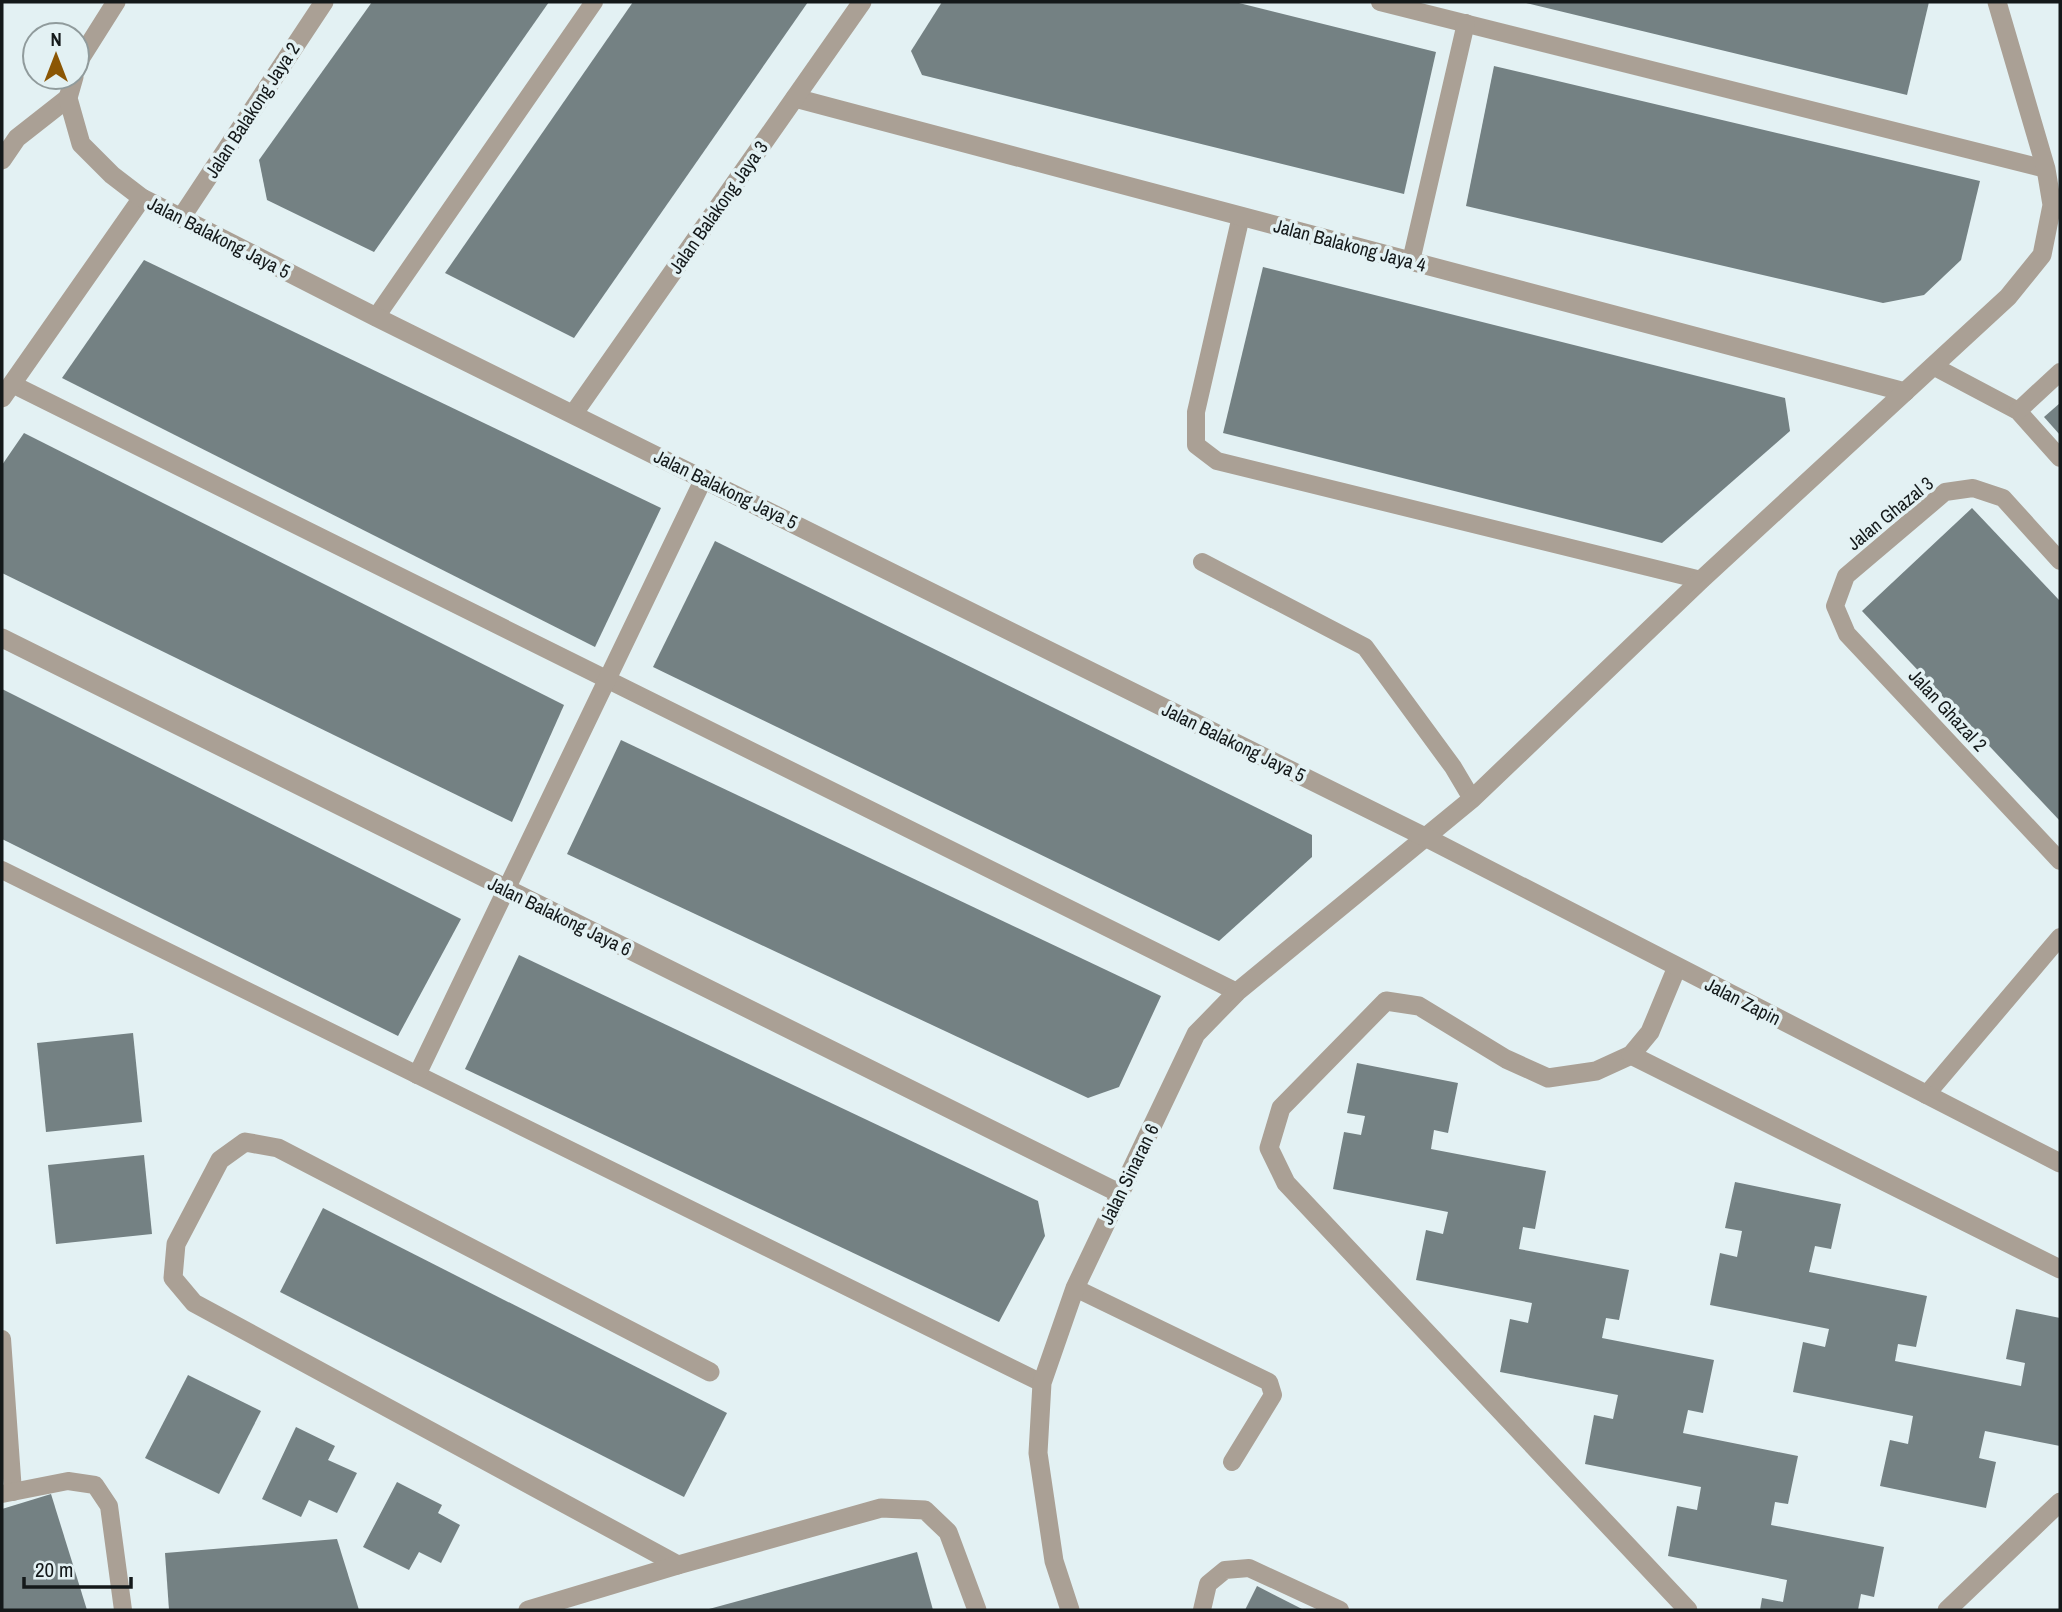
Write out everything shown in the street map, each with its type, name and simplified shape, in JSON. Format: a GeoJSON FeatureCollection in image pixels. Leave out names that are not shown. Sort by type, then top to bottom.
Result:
{"type":"FeatureCollection","features":[{"type":"Feature","properties":{"kind":"street"},"geometry":{"type":"LineString","coordinates":[[91,42],[116,2]]}},
{"type":"Feature","properties":{"kind":"street","name":"Jalan Balakong Jaya 2"},"geometry":{"type":"LineString","coordinates":[[181,218],[324,2]]}},
{"type":"Feature","properties":{"kind":"street","name":"Jalan Balakong Jaya 3"},"geometry":{"type":"LineString","coordinates":[[574,413],[862,2]]}},
{"type":"Feature","properties":{"kind":"street","name":"Jalan Sinaran 6"},"geometry":{"type":"LineString","coordinates":[[1070,1610],[1054,1561],[1038,1453],[1042,1383],[1075,1288],[1196,1034],[1237,992],[1472,799],[1701,580],[2008,297],[2042,255],[2052,205],[2046,169],[1997,2]]}},
{"type":"Feature","properties":{"kind":"street"},"geometry":{"type":"LineString","coordinates":[[2,160],[18,138],[68,98],[70,91]]}},
{"type":"Feature","properties":{"kind":"street","name":"Jalan Balakong Jaya 5"},"geometry":{"type":"LineString","coordinates":[[68,98],[81,144],[112,175],[142,198],[376,317],[1427,838]]}},
{"type":"Feature","properties":{"kind":"street","name":"Jalan Balakong Jaya 4"},"geometry":{"type":"LineString","coordinates":[[795,98],[1905,392]]}},
{"type":"Feature","properties":{"kind":"street"},"geometry":{"type":"LineString","coordinates":[[7,391],[142,198]]}},
{"type":"Feature","properties":{"kind":"street","name":"Jalan Balakong Jaya 6"},"geometry":{"type":"LineString","coordinates":[[2,638],[1119,1194]]}},
{"type":"Feature","properties":{"kind":"street","name":"Jalan Zapin"},"geometry":{"type":"LineString","coordinates":[[1427,838],[2060,1163]]}},
{"type":"Feature","properties":{"kind":"street"},"geometry":{"type":"LineString","coordinates":[[1677,967],[1650,1032],[1631,1055],[1596,1071],[1548,1078],[1506,1059],[1419,1006],[1386,1001],[1281,1108],[1269,1148],[1286,1183],[1688,1610]]}},
{"type":"Feature","properties":{"kind":"street"},"geometry":{"type":"LineString","coordinates":[[1631,1055],[2060,1269]]}},
{"type":"Feature","properties":{"kind":"street"},"geometry":{"type":"LineString","coordinates":[[678,1564],[194,1303],[173,1278],[176,1244],[220,1160],[245,1142],[278,1148],[710,1372]]}},
{"type":"Feature","properties":{"kind":"street"},"geometry":{"type":"LineString","coordinates":[[1947,1610],[2060,1502]]}},
{"type":"Feature","properties":{"kind":"street"},"geometry":{"type":"LineString","coordinates":[[528,1610],[678,1564],[881,1507],[925,1510],[948,1532],[977,1610]]}},
{"type":"Feature","properties":{"kind":"lane"},"geometry":{"type":"LineString","coordinates":[[376,317],[594,2]]}},
{"type":"Feature","properties":{"kind":"lane"},"geometry":{"type":"LineString","coordinates":[[1380,2],[2046,169]]}},
{"type":"Feature","properties":{"kind":"lane"},"geometry":{"type":"LineString","coordinates":[[1411,261],[1466,23]]}},
{"type":"Feature","properties":{"kind":"lane"},"geometry":{"type":"LineString","coordinates":[[1241,216],[1196,412],[1196,445],[1217,461],[1701,580]]}},
{"type":"Feature","properties":{"kind":"lane"},"geometry":{"type":"LineString","coordinates":[[1933,366],[2018,411],[2060,458]]}},
{"type":"Feature","properties":{"kind":"lane"},"geometry":{"type":"LineString","coordinates":[[2018,411],[2060,372]]}},
{"type":"Feature","properties":{"kind":"lane"},"geometry":{"type":"LineString","coordinates":[[7,391],[607,680],[1237,992]]}},
{"type":"Feature","properties":{"kind":"lane"},"geometry":{"type":"LineString","coordinates":[[417,1075],[705,478]]}},
{"type":"Feature","properties":{"kind":"lane","name":"Jalan Ghazal 3"},"geometry":{"type":"LineString","coordinates":[[1846,576],[1945,492],[1973,488],[2003,498],[2060,561]]}},
{"type":"Feature","properties":{"kind":"lane"},"geometry":{"type":"LineString","coordinates":[[1202,562],[1365,647],[1453,766],[1472,799]]}},
{"type":"Feature","properties":{"kind":"lane","name":"Jalan Ghazal 2"},"geometry":{"type":"LineString","coordinates":[[1846,576],[1835,606],[1847,634],[2060,860]]}},
{"type":"Feature","properties":{"kind":"lane"},"geometry":{"type":"LineString","coordinates":[[2,870],[1042,1383]]}},
{"type":"Feature","properties":{"kind":"lane"},"geometry":{"type":"LineString","coordinates":[[1926,1096],[2057,946]]}},
{"type":"Feature","properties":{"kind":"lane"},"geometry":{"type":"LineString","coordinates":[[1075,1288],[1269,1382],[1273,1395],[1232,1462]]}},
{"type":"Feature","properties":{"kind":"lane"},"geometry":{"type":"LineString","coordinates":[[2,1339],[8,1493],[68,1481],[95,1485],[109,1506],[124,1610]]}},
{"type":"Feature","properties":{"kind":"lane"},"geometry":{"type":"LineString","coordinates":[[1202,1610],[1208,1584],[1225,1570],[1249,1568],[1340,1610]]}},
{"type":"Feature","properties":{"kind":"building"},"geometry":{"type":"Polygon","coordinates":[[[372,2],[549,2],[374,252],[267,200],[259,160],[372,2]]]}},
{"type":"Feature","properties":{"kind":"building"},"geometry":{"type":"Polygon","coordinates":[[[633,2],[808,2],[574,338],[445,273],[633,2]]]}},
{"type":"Feature","properties":{"kind":"building"},"geometry":{"type":"Polygon","coordinates":[[[942,2],[1235,2],[1436,52],[1404,194],[922,75],[911,51],[942,2]]]}},
{"type":"Feature","properties":{"kind":"building"},"geometry":{"type":"Polygon","coordinates":[[[1522,2],[1929,2],[1907,95],[1522,2]]]}},
{"type":"Feature","properties":{"kind":"building"},"geometry":{"type":"Polygon","coordinates":[[[1494,66],[1980,181],[1961,260],[1924,295],[1883,303],[1466,206],[1494,66]]]}},
{"type":"Feature","properties":{"kind":"building"},"geometry":{"type":"Polygon","coordinates":[[[144,260],[661,508],[595,647],[62,378],[144,260]]]}},
{"type":"Feature","properties":{"kind":"building"},"geometry":{"type":"Polygon","coordinates":[[[1263,267],[1785,398],[1790,431],[1662,543],[1223,433],[1263,267]]]}},
{"type":"Feature","properties":{"kind":"building"},"geometry":{"type":"Polygon","coordinates":[[[2060,403],[2060,435],[2044,417],[2060,403]]]}},
{"type":"Feature","properties":{"kind":"building"},"geometry":{"type":"Polygon","coordinates":[[[24,433],[564,705],[512,822],[2,573],[2,465],[24,433]]]}},
{"type":"Feature","properties":{"kind":"building"},"geometry":{"type":"Polygon","coordinates":[[[1972,508],[2060,601],[2060,821],[1862,611],[1972,508]]]}},
{"type":"Feature","properties":{"kind":"building"},"geometry":{"type":"Polygon","coordinates":[[[715,541],[1312,835],[1312,857],[1219,941],[653,667],[715,541]]]}},
{"type":"Feature","properties":{"kind":"building"},"geometry":{"type":"Polygon","coordinates":[[[2,689],[461,919],[398,1036],[2,839],[2,689]]]}},
{"type":"Feature","properties":{"kind":"building"},"geometry":{"type":"Polygon","coordinates":[[[621,740],[1161,996],[1119,1087],[1088,1098],[567,854],[621,740]]]}},
{"type":"Feature","properties":{"kind":"building"},"geometry":{"type":"Polygon","coordinates":[[[519,955],[1038,1201],[1045,1236],[999,1322],[465,1069],[519,955]]]}},
{"type":"Feature","properties":{"kind":"building"},"geometry":{"type":"Polygon","coordinates":[[[133,1033],[142,1122],[46,1132],[37,1043],[133,1033]]]}},
{"type":"Feature","properties":{"kind":"building"},"geometry":{"type":"Polygon","coordinates":[[[1357,1063],[1458,1083],[1448,1133],[1434,1130],[1431,1149],[1546,1171],[1535,1229],[1523,1227],[1519,1249],[1629,1270],[1619,1320],[1606,1318],[1602,1338],[1714,1360],[1703,1413],[1688,1410],[1683,1433],[1798,1456],[1788,1504],[1775,1502],[1771,1525],[1884,1547],[1874,1597],[1861,1594],[1858,1610],[1760,1610],[1762,1598],[1783,1602],[1787,1580],[1668,1556],[1677,1506],[1697,1510],[1701,1487],[1585,1464],[1594,1415],[1613,1419],[1618,1395],[1500,1372],[1510,1319],[1528,1323],[1532,1303],[1416,1280],[1426,1230],[1443,1234],[1448,1212],[1333,1189],[1344,1132],[1361,1135],[1365,1116],[1347,1113],[1357,1063]]]}},
{"type":"Feature","properties":{"kind":"building"},"geometry":{"type":"Polygon","coordinates":[[[144,1155],[152,1234],[56,1244],[48,1165],[144,1155]]]}},
{"type":"Feature","properties":{"kind":"building"},"geometry":{"type":"Polygon","coordinates":[[[1735,1182],[1841,1204],[1831,1249],[1815,1246],[1809,1272],[1927,1296],[1916,1347],[1898,1344],[1895,1361],[2021,1386],[2025,1363],[2006,1359],[2016,1309],[2060,1318],[2060,1446],[1985,1431],[1979,1458],[1996,1462],[1986,1508],[1880,1486],[1890,1440],[1908,1444],[1913,1416],[1793,1392],[1803,1342],[1825,1347],[1829,1329],[1710,1305],[1720,1253],[1737,1257],[1742,1231],[1725,1228],[1735,1182]]]}},
{"type":"Feature","properties":{"kind":"building"},"geometry":{"type":"Polygon","coordinates":[[[323,1208],[727,1413],[684,1497],[280,1292],[323,1208]]]}},
{"type":"Feature","properties":{"kind":"building"},"geometry":{"type":"Polygon","coordinates":[[[188,1375],[261,1411],[219,1494],[145,1458],[188,1375]]]}},
{"type":"Feature","properties":{"kind":"building"},"geometry":{"type":"Polygon","coordinates":[[[296,1427],[335,1446],[328,1460],[357,1473],[337,1513],[309,1500],[301,1517],[262,1499],[296,1427]]]}},
{"type":"Feature","properties":{"kind":"building"},"geometry":{"type":"Polygon","coordinates":[[[397,1482],[442,1505],[438,1513],[460,1525],[441,1563],[419,1552],[409,1570],[363,1547],[397,1482]]]}},
{"type":"Feature","properties":{"kind":"building"},"geometry":{"type":"Polygon","coordinates":[[[51,1494],[87,1610],[2,1610],[2,1509],[51,1494]]]}},
{"type":"Feature","properties":{"kind":"building"},"geometry":{"type":"Polygon","coordinates":[[[337,1539],[359,1610],[169,1610],[165,1553],[337,1539]]]}},
{"type":"Feature","properties":{"kind":"building"},"geometry":{"type":"Polygon","coordinates":[[[917,1552],[933,1610],[709,1610],[709,1609],[917,1552]]]}},
{"type":"Feature","properties":{"kind":"building"},"geometry":{"type":"Polygon","coordinates":[[[1257,1586],[1304,1610],[1245,1610],[1257,1586]]]}}]}
